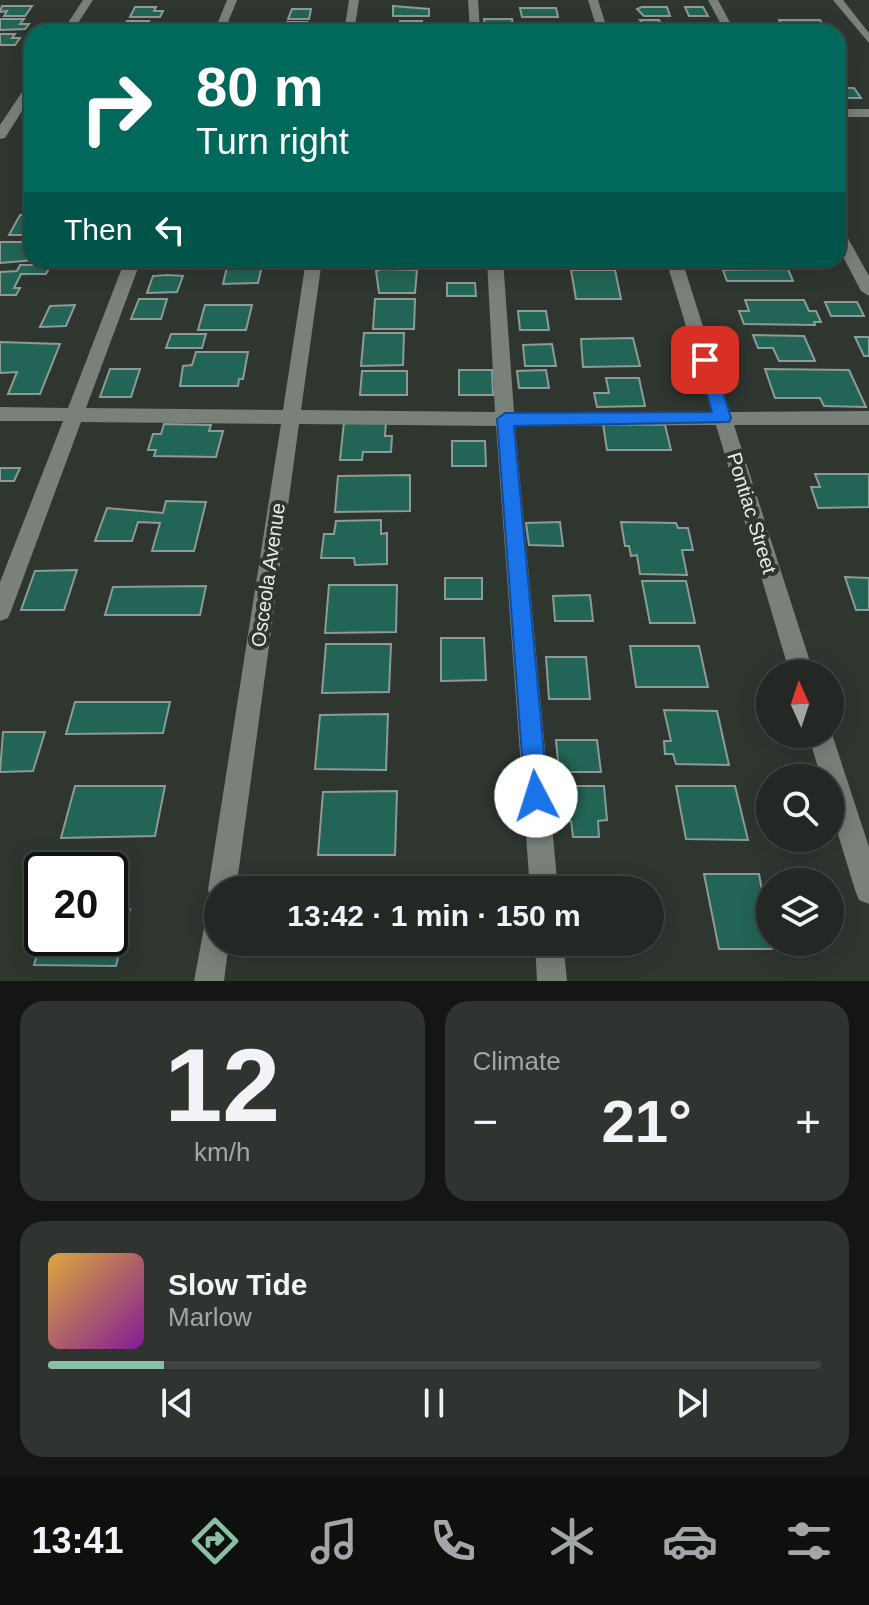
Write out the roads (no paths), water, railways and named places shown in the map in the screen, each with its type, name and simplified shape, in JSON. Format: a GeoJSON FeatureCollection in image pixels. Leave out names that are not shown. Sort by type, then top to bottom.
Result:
{"type":"FeatureCollection","features":[{"type":"Feature","properties":{"kind":"street"},"geometry":{"type":"LineString","coordinates":[[72,24],[88,0]]}},
{"type":"Feature","properties":{"kind":"street"},"geometry":{"type":"LineString","coordinates":[[222,24],[232,0]]}},
{"type":"Feature","properties":{"kind":"street"},"geometry":{"type":"LineString","coordinates":[[350,24],[354,0]]}},
{"type":"Feature","properties":{"kind":"street"},"geometry":{"type":"LineString","coordinates":[[473,0],[474,24]]}},
{"type":"Feature","properties":{"kind":"street"},"geometry":{"type":"LineString","coordinates":[[593,0],[600,24]]}},
{"type":"Feature","properties":{"kind":"street"},"geometry":{"type":"LineString","coordinates":[[713,0],[726,24]]}},
{"type":"Feature","properties":{"kind":"street"},"geometry":{"type":"LineString","coordinates":[[838,0],[869,40]]}},
{"type":"Feature","properties":{"kind":"street"},"geometry":{"type":"LineString","coordinates":[[0,135],[24,98]]}},
{"type":"Feature","properties":{"kind":"street"},"geometry":{"type":"LineString","coordinates":[[0,110],[24,110]]}},
{"type":"Feature","properties":{"kind":"street"},"geometry":{"type":"LineString","coordinates":[[846,113],[869,113]]}},
{"type":"Feature","properties":{"kind":"street"},"geometry":{"type":"LineString","coordinates":[[846,248],[869,291]]}},
{"type":"Feature","properties":{"kind":"street"},"geometry":{"type":"LineString","coordinates":[[0,611],[130,268]]}},
{"type":"Feature","properties":{"kind":"street","name":"Osceola Avenue"},"geometry":{"type":"LineString","coordinates":[[224,876],[313,268]]}},
{"type":"Feature","properties":{"kind":"street"},"geometry":{"type":"LineString","coordinates":[[496,268],[543,876]]}},
{"type":"Feature","properties":{"kind":"street","name":"Pontiac Street"},"geometry":{"type":"LineString","coordinates":[[676,268],[798,660]]}},
{"type":"Feature","properties":{"kind":"street"},"geometry":{"type":"LineString","coordinates":[[0,414],[505,419],[869,418]]}},
{"type":"Feature","properties":{"kind":"street"},"geometry":{"type":"LineString","coordinates":[[824,748],[869,890]]}},
{"type":"Feature","properties":{"kind":"street"},"geometry":{"type":"LineString","coordinates":[[209,981],[213,956]]}},
{"type":"Feature","properties":{"kind":"street"},"geometry":{"type":"LineString","coordinates":[[550,956],[552,981]]}}]}
